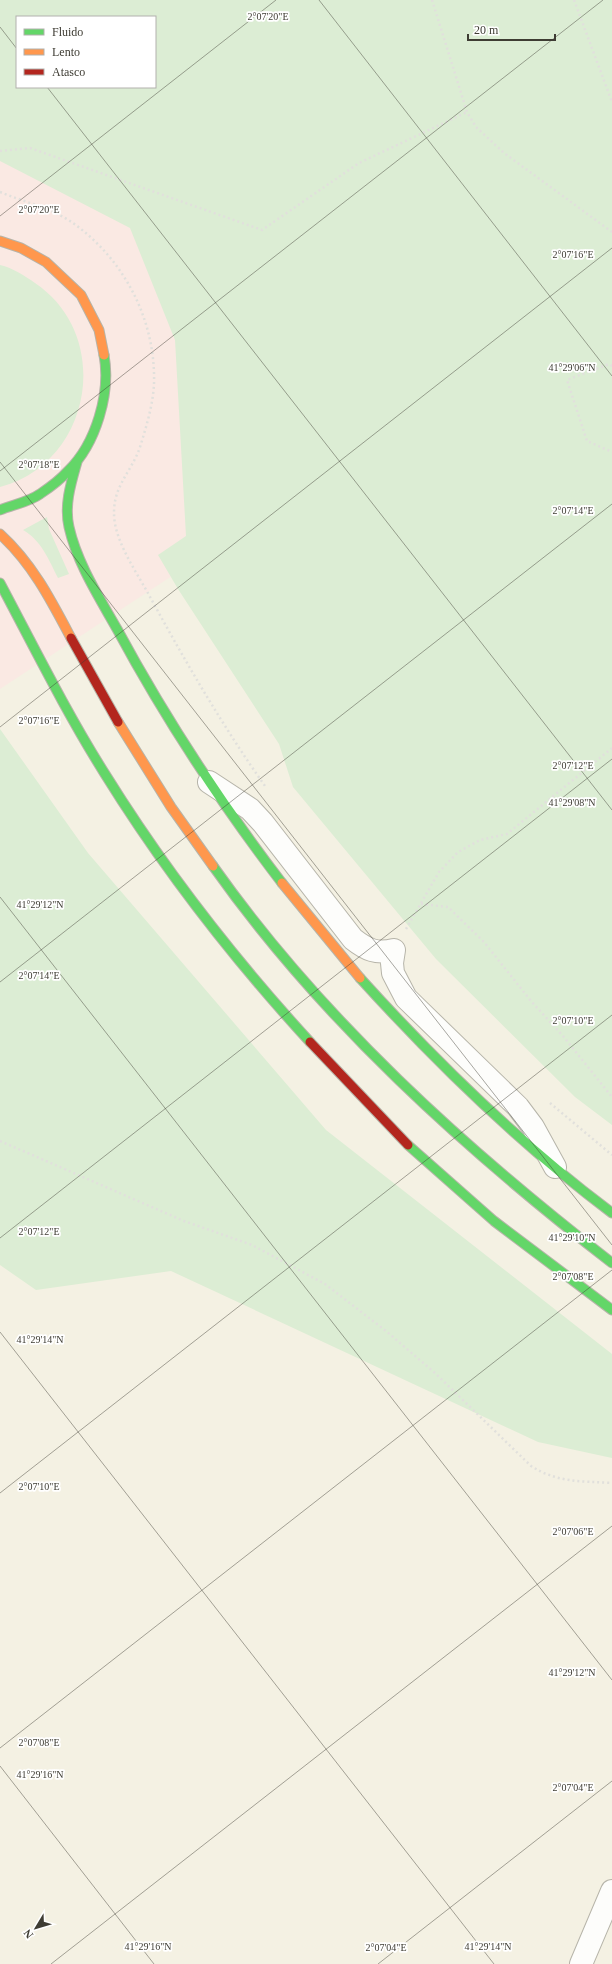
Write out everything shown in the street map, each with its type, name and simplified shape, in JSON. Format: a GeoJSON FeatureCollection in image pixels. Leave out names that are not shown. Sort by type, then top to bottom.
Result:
{"type":"FeatureCollection","features":[{"type":"Feature","properties":{"kind":"main road"},"geometry":{"type":"LineString","coordinates":[[0,241],[31,252],[66,278],[84,300],[97,326],[106,368],[105,396],[98,424],[77,462],[67,473],[45,491],[19,504],[0,510]]}},
{"type":"Feature","properties":{"kind":"main road"},"geometry":{"type":"LineString","coordinates":[[77,462],[66,500],[69,526],[78,553],[99,596],[165,713],[208,782],[285,888],[326,939],[369,988],[459,1082],[556,1168],[612,1213]]}},
{"type":"Feature","properties":{"kind":"main road"},"geometry":{"type":"LineString","coordinates":[[0,534],[16,547],[35,571],[65,628],[133,746],[209,860],[262,929],[332,1012],[376,1059],[472,1150],[521,1193],[612,1263]]}},
{"type":"Feature","properties":{"kind":"main road"},"geometry":{"type":"LineString","coordinates":[[0,583],[37,655],[104,773],[189,897],[251,976],[367,1103],[427,1162],[501,1226],[612,1310]]}},
{"type":"Feature","properties":{"kind":"street"},"geometry":{"type":"LineString","coordinates":[[208,782],[250,809],[263,823],[353,939],[366,949],[375,952],[394,950],[392,963],[393,973],[406,998],[518,1107],[533,1127],[556,1168]]}},
{"type":"Feature","properties":{"kind":"street"},"geometry":{"type":"LineString","coordinates":[[581,1964],[612,1891]]}},
{"type":"Feature","properties":{"kind":"path"},"geometry":{"type":"LineString","coordinates":[[432,0],[467,112],[476,127],[493,143],[612,232]]}},
{"type":"Feature","properties":{"kind":"path"},"geometry":{"type":"LineString","coordinates":[[574,0],[612,102]]}},
{"type":"Feature","properties":{"kind":"path"},"geometry":{"type":"LineString","coordinates":[[0,152],[30,148],[262,230],[359,163],[467,112]]}},
{"type":"Feature","properties":{"kind":"path"},"geometry":{"type":"LineString","coordinates":[[612,366],[609,364],[567,380],[587,441],[612,452]]}},
{"type":"Feature","properties":{"kind":"path"},"geometry":{"type":"LineString","coordinates":[[127,554],[196,682]]}},
{"type":"Feature","properties":{"kind":"path"},"geometry":{"type":"LineString","coordinates":[[612,748],[507,834],[480,840],[458,852],[440,872],[421,904],[448,907],[484,942],[531,1001],[563,1036],[612,1097]]}},
{"type":"Feature","properties":{"kind":"path"},"geometry":{"type":"LineString","coordinates":[[0,1141],[184,1221],[252,1245],[325,1284],[386,1331],[435,1373],[531,1466],[545,1475],[563,1480],[612,1483]]}},
{"type":"Feature","properties":{"kind":"shaded area"},"geometry":{"type":"Polygon","coordinates":[[[0,133],[130,228],[201,360],[216,547],[0,689],[0,133]]]}},
{"type":"Feature","properties":{"kind":"green space"},"geometry":{"type":"Polygon","coordinates":[[[0,0],[612,0],[612,1125],[575,1097],[436,959],[293,787],[279,744],[178,589],[158,555],[186,536],[175,340],[130,228],[0,161],[0,0]]]}},
{"type":"Feature","properties":{"kind":"green space"},"geometry":{"type":"Polygon","coordinates":[[[0,265],[14,270],[31,280],[60,306],[76,334],[83,365],[82,396],[72,426],[55,452],[31,474],[0,487],[0,265]]]}},
{"type":"Feature","properties":{"kind":"green space"},"geometry":{"type":"Polygon","coordinates":[[[47,517],[49,529],[69,574],[58,578],[40,545],[23,530],[47,517]]]}},
{"type":"Feature","properties":{"kind":"green space"},"geometry":{"type":"Polygon","coordinates":[[[0,729],[88,853],[326,1130],[612,1354],[612,1458],[538,1442],[171,1271],[36,1290],[0,1265],[0,729]]]}},
{"type":"Feature","properties":{"kind":"traffic: fast"},"geometry":{"type":"LineString","coordinates":[[0,510],[36,497],[62,478],[78,460],[94,432],[103,401],[106,370],[104,355]]}},
{"type":"Feature","properties":{"kind":"traffic: fast"},"geometry":{"type":"LineString","coordinates":[[77,462],[69,494],[67,511],[69,527],[77,554],[83,567],[154,695],[194,759],[215,791],[282,883]]}},
{"type":"Feature","properties":{"kind":"traffic: fast"},"geometry":{"type":"LineString","coordinates":[[0,583],[77,727],[105,774],[151,844],[227,946],[310,1042]]}},
{"type":"Feature","properties":{"kind":"traffic: fast"},"geometry":{"type":"LineString","coordinates":[[213,866],[255,923],[301,977],[348,1029],[398,1079],[449,1127],[503,1174],[612,1263]]}},
{"type":"Feature","properties":{"kind":"traffic: fast"},"geometry":{"type":"LineString","coordinates":[[360,978],[389,1010],[480,1102],[578,1187],[612,1213]]}},
{"type":"Feature","properties":{"kind":"traffic: fast"},"geometry":{"type":"LineString","coordinates":[[408,1145],[494,1221],[612,1310]]}},
{"type":"Feature","properties":{"kind":"traffic: slow"},"geometry":{"type":"LineString","coordinates":[[0,241],[21,248],[46,262],[81,295],[99,330],[104,355]]}},
{"type":"Feature","properties":{"kind":"traffic: slow"},"geometry":{"type":"LineString","coordinates":[[0,534],[22,557],[40,583],[71,638]]}},
{"type":"Feature","properties":{"kind":"traffic: slow"},"geometry":{"type":"LineString","coordinates":[[118,722],[171,807],[213,866]]}},
{"type":"Feature","properties":{"kind":"traffic: slow"},"geometry":{"type":"LineString","coordinates":[[282,883],[360,978]]}},
{"type":"Feature","properties":{"kind":"traffic: jam"},"geometry":{"type":"LineString","coordinates":[[71,638],[118,722]]}},
{"type":"Feature","properties":{"kind":"traffic: jam"},"geometry":{"type":"LineString","coordinates":[[310,1042],[408,1145]]}}]}
